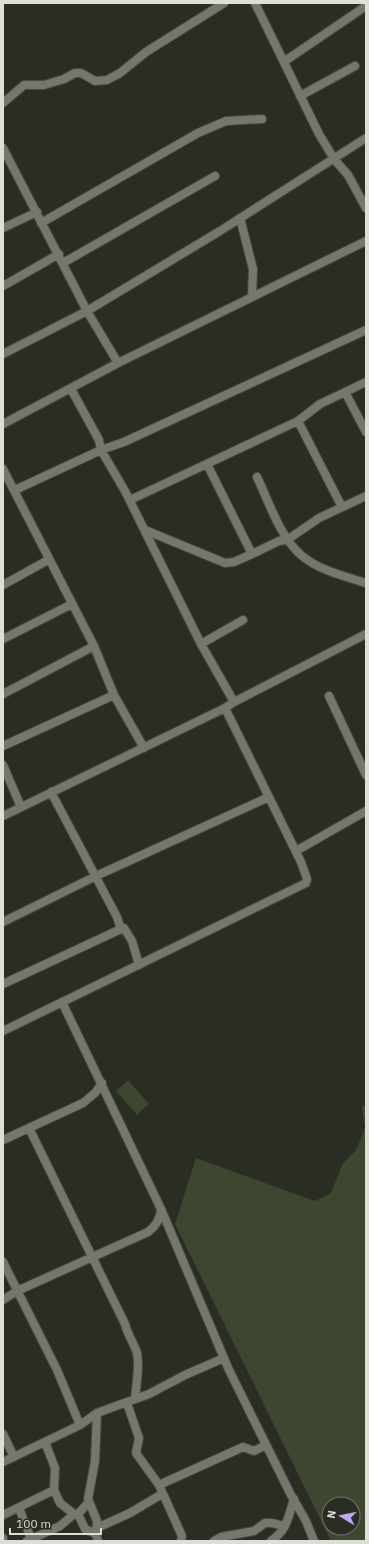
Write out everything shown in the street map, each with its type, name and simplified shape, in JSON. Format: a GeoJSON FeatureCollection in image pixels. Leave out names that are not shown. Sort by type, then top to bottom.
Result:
{"type":"FeatureCollection","features":[{"type":"Feature","properties":{"kind":"street"},"geometry":{"type":"LineString","coordinates":[[3,103],[24,85],[44,85],[64,79],[75,73],[81,73],[95,81],[107,80],[120,73],[146,52],[224,3]]}},
{"type":"Feature","properties":{"kind":"street"},"geometry":{"type":"LineString","coordinates":[[255,3],[285,61],[300,96],[334,159],[348,175],[366,208]]}},
{"type":"Feature","properties":{"kind":"street"},"geometry":{"type":"LineString","coordinates":[[285,61],[366,6]]}},
{"type":"Feature","properties":{"kind":"street"},"geometry":{"type":"LineString","coordinates":[[300,96],[355,66]]}},
{"type":"Feature","properties":{"kind":"street"},"geometry":{"type":"LineString","coordinates":[[41,222],[198,133],[226,120],[262,120]]}},
{"type":"Feature","properties":{"kind":"street"},"geometry":{"type":"LineString","coordinates":[[3,354],[87,311],[240,218],[366,138]]}},
{"type":"Feature","properties":{"kind":"street"},"geometry":{"type":"LineString","coordinates":[[3,148],[5,159],[37,212],[87,311],[118,362]]}},
{"type":"Feature","properties":{"kind":"street"},"geometry":{"type":"LineString","coordinates":[[64,263],[215,176]]}},
{"type":"Feature","properties":{"kind":"street"},"geometry":{"type":"LineString","coordinates":[[3,228],[37,212]]}},
{"type":"Feature","properties":{"kind":"street"},"geometry":{"type":"LineString","coordinates":[[240,218],[253,269],[252,297]]}},
{"type":"Feature","properties":{"kind":"street"},"geometry":{"type":"LineString","coordinates":[[3,424],[71,389],[118,362],[366,241]]}},
{"type":"Feature","properties":{"kind":"street"},"geometry":{"type":"LineString","coordinates":[[3,286],[58,254]]}},
{"type":"Feature","properties":{"kind":"street"},"geometry":{"type":"LineString","coordinates":[[15,490],[101,450],[124,442],[366,330]]}},
{"type":"Feature","properties":{"kind":"street"},"geometry":{"type":"LineString","coordinates":[[130,500],[298,421],[320,404],[366,382]]}},
{"type":"Feature","properties":{"kind":"street"},"geometry":{"type":"LineString","coordinates":[[71,389],[98,440],[101,450],[130,500],[202,644],[234,702]]}},
{"type":"Feature","properties":{"kind":"street"},"geometry":{"type":"LineString","coordinates":[[345,392],[366,432]]}},
{"type":"Feature","properties":{"kind":"street"},"geometry":{"type":"LineString","coordinates":[[298,421],[342,507]]}},
{"type":"Feature","properties":{"kind":"street"},"geometry":{"type":"LineString","coordinates":[[207,464],[252,554]]}},
{"type":"Feature","properties":{"kind":"street"},"geometry":{"type":"LineString","coordinates":[[3,470],[15,490],[48,560],[94,646],[114,695],[144,748]]}},
{"type":"Feature","properties":{"kind":"street"},"geometry":{"type":"LineString","coordinates":[[257,477],[287,540],[301,556],[328,570],[366,583]]}},
{"type":"Feature","properties":{"kind":"street"},"geometry":{"type":"LineString","coordinates":[[144,530],[225,562],[234,562],[279,541],[287,540],[319,518],[366,496]]}},
{"type":"Feature","properties":{"kind":"street"},"geometry":{"type":"LineString","coordinates":[[3,584],[48,560]]}},
{"type":"Feature","properties":{"kind":"street"},"geometry":{"type":"LineString","coordinates":[[3,640],[72,604]]}},
{"type":"Feature","properties":{"kind":"street"},"geometry":{"type":"LineString","coordinates":[[202,644],[243,620]]}},
{"type":"Feature","properties":{"kind":"street"},"geometry":{"type":"LineString","coordinates":[[3,816],[225,708],[366,634]]}},
{"type":"Feature","properties":{"kind":"street"},"geometry":{"type":"LineString","coordinates":[[3,694],[94,646]]}},
{"type":"Feature","properties":{"kind":"street"},"geometry":{"type":"LineString","coordinates":[[3,746],[114,695]]}},
{"type":"Feature","properties":{"kind":"street"},"geometry":{"type":"LineString","coordinates":[[328,696],[366,775]]}},
{"type":"Feature","properties":{"kind":"street"},"geometry":{"type":"LineString","coordinates":[[3,1031],[305,884],[308,879],[296,850],[225,708]]}},
{"type":"Feature","properties":{"kind":"street"},"geometry":{"type":"LineString","coordinates":[[3,765],[21,807]]}},
{"type":"Feature","properties":{"kind":"street"},"geometry":{"type":"LineString","coordinates":[[51,792],[117,917],[121,929]]}},
{"type":"Feature","properties":{"kind":"street"},"geometry":{"type":"LineString","coordinates":[[3,922],[96,876],[269,797]]}},
{"type":"Feature","properties":{"kind":"street"},"geometry":{"type":"LineString","coordinates":[[296,850],[366,811]]}},
{"type":"Feature","properties":{"kind":"street"},"geometry":{"type":"LineString","coordinates":[[3,984],[124,928],[129,934],[139,965]]}},
{"type":"Feature","properties":{"kind":"street"},"geometry":{"type":"LineString","coordinates":[[62,1002],[161,1209],[224,1358],[266,1445],[306,1521],[314,1541]]}},
{"type":"Feature","properties":{"kind":"street"},"geometry":{"type":"LineString","coordinates":[[3,1140],[84,1103],[95,1093],[102,1083]]}},
{"type":"Feature","properties":{"kind":"street"},"geometry":{"type":"LineString","coordinates":[[29,1128],[125,1324],[128,1337],[136,1349],[138,1359],[135,1399]]}},
{"type":"Feature","properties":{"kind":"street"},"geometry":{"type":"LineString","coordinates":[[3,1300],[17,1292],[93,1258],[154,1227],[161,1216],[161,1209]]}},
{"type":"Feature","properties":{"kind":"street"},"geometry":{"type":"LineString","coordinates":[[3,1262],[60,1376],[80,1425]]}},
{"type":"Feature","properties":{"kind":"street"},"geometry":{"type":"LineString","coordinates":[[3,1462],[80,1425],[97,1413],[127,1403],[224,1358]]}},
{"type":"Feature","properties":{"kind":"street"},"geometry":{"type":"LineString","coordinates":[[127,1403],[139,1438],[136,1453],[159,1485],[182,1541]]}},
{"type":"Feature","properties":{"kind":"street"},"geometry":{"type":"LineString","coordinates":[[97,1413],[95,1461],[88,1503],[97,1521],[97,1534]]}},
{"type":"Feature","properties":{"kind":"street"},"geometry":{"type":"LineString","coordinates":[[3,1434],[14,1457]]}},
{"type":"Feature","properties":{"kind":"street"},"geometry":{"type":"LineString","coordinates":[[45,1442],[55,1468],[54,1490],[60,1503],[76,1514],[85,1529],[97,1534]]}},
{"type":"Feature","properties":{"kind":"street"},"geometry":{"type":"LineString","coordinates":[[159,1485],[243,1447],[254,1451],[266,1445]]}},
{"type":"Feature","properties":{"kind":"street"},"geometry":{"type":"LineString","coordinates":[[3,1515],[54,1490]]}},
{"type":"Feature","properties":{"kind":"street"},"geometry":{"type":"LineString","coordinates":[[97,1534],[162,1494]]}},
{"type":"Feature","properties":{"kind":"street"},"geometry":{"type":"LineString","coordinates":[[271,1541],[290,1517],[294,1500]]}},
{"type":"Feature","properties":{"kind":"street"},"geometry":{"type":"LineString","coordinates":[[19,1508],[30,1540],[60,1526],[88,1503]]}},
{"type":"Feature","properties":{"kind":"street"},"geometry":{"type":"LineString","coordinates":[[214,1541],[220,1537],[254,1532],[265,1523],[272,1522],[284,1526]]}},
{"type":"Feature","properties":{"kind":"green space"},"geometry":{"type":"Polygon","coordinates":[[[128,1080],[149,1104],[137,1115],[116,1091],[128,1080]]]}},
{"type":"Feature","properties":{"kind":"green space"},"geometry":{"type":"Polygon","coordinates":[[[366,1105],[366,1541],[331,1541],[329,1536],[361,1536],[361,1496],[321,1496],[321,1521],[175,1224],[196,1158],[315,1201],[331,1193],[343,1163],[356,1150],[365,1128],[362,1106],[366,1105]]]}}]}
